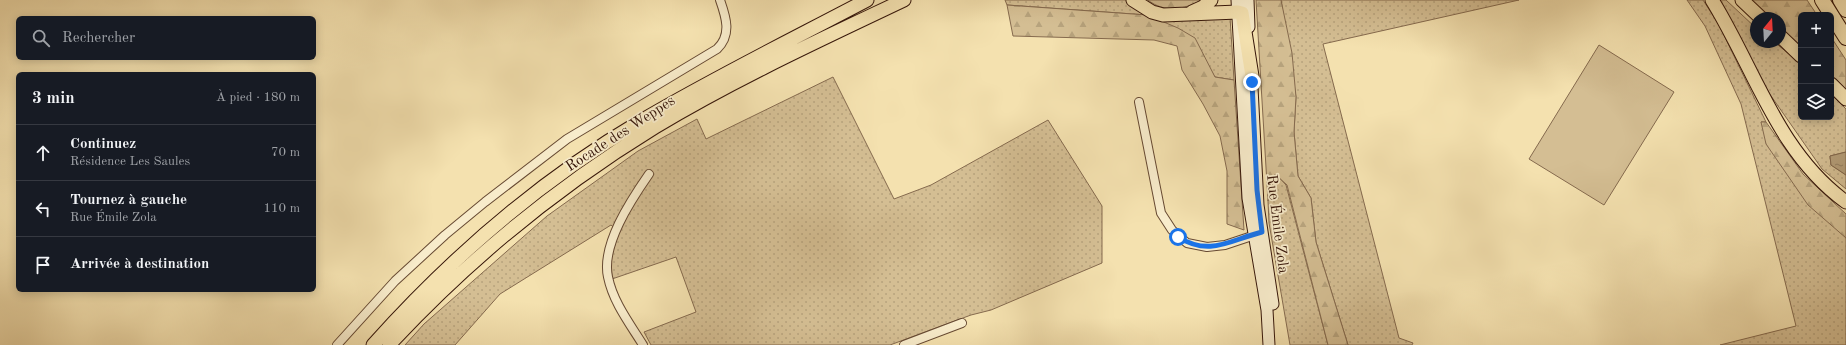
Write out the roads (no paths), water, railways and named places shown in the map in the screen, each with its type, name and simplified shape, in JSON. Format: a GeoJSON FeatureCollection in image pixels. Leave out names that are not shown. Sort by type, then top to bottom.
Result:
{"type":"FeatureCollection","features":[{"type":"Feature","properties":{"kind":"highway","name":"Rocade des Weppes"},"geometry":{"type":"LineString","coordinates":[[372,345],[428,287],[468,250],[524,203],[589,155],[640,121],[708,83],[867,0]]}},
{"type":"Feature","properties":{"kind":"highway","name":"Rocade des Weppes"},"geometry":{"type":"LineString","coordinates":[[389,345],[439,293],[482,253],[532,212],[597,165],[690,106],[787,56],[904,0]]}},
{"type":"Feature","properties":{"kind":"highway"},"geometry":{"type":"LineString","coordinates":[[1133,0],[1152,12],[1178,15],[1238,6],[1243,15],[1248,81]]}},
{"type":"Feature","properties":{"kind":"highway"},"geometry":{"type":"LineString","coordinates":[[1178,15],[1197,10],[1211,0]]}},
{"type":"Feature","properties":{"kind":"highway"},"geometry":{"type":"LineString","coordinates":[[1712,0],[1767,104],[1789,142],[1814,174],[1846,202]]}},
{"type":"Feature","properties":{"kind":"highway"},"geometry":{"type":"LineString","coordinates":[[1742,0],[1755,12]]}},
{"type":"Feature","properties":{"kind":"highway"},"geometry":{"type":"LineString","coordinates":[[1814,0],[1821,12]]}},
{"type":"Feature","properties":{"kind":"highway"},"geometry":{"type":"LineString","coordinates":[[1822,0],[1846,38]]}},
{"type":"Feature","properties":{"kind":"highway"},"geometry":{"type":"LineString","coordinates":[[1840,0],[1846,10]]}},
{"type":"Feature","properties":{"kind":"highway"},"geometry":{"type":"LineString","coordinates":[[1834,32],[1846,50]]}},
{"type":"Feature","properties":{"kind":"highway"},"geometry":{"type":"LineString","coordinates":[[1786,42],[1798,53]]}},
{"type":"Feature","properties":{"kind":"highway"},"geometry":{"type":"LineString","coordinates":[[1834,87],[1846,99]]}},
{"type":"Feature","properties":{"kind":"main road","name":"Rue Émile Zola"},"geometry":{"type":"LineString","coordinates":[[1248,0],[1248,81],[1257,190],[1258,234],[1275,315],[1277,345]]}},
{"type":"Feature","properties":{"kind":"main road"},"geometry":{"type":"LineString","coordinates":[[1258,234],[1267,310],[1269,345]]}},
{"type":"Feature","properties":{"kind":"street"},"geometry":{"type":"LineString","coordinates":[[337,345],[395,281],[445,235],[485,202],[567,139],[717,48],[724,40],[726,34],[726,20],[720,0]]}},
{"type":"Feature","properties":{"kind":"street"},"geometry":{"type":"LineString","coordinates":[[1139,102],[1161,213],[1172,230],[1187,242],[1207,247],[1225,245],[1258,234]]}},
{"type":"Feature","properties":{"kind":"street"},"geometry":{"type":"LineString","coordinates":[[643,345],[625,317],[612,289],[606,265],[612,239],[649,174]]}},
{"type":"Feature","properties":{"kind":"street"},"geometry":{"type":"LineString","coordinates":[[904,345],[962,323]]}},
{"type":"Feature","properties":{"kind":"water"},"geometry":{"type":"Polygon","coordinates":[[[1846,152],[1846,175],[1831,165],[1830,156],[1846,152]]]}}]}
